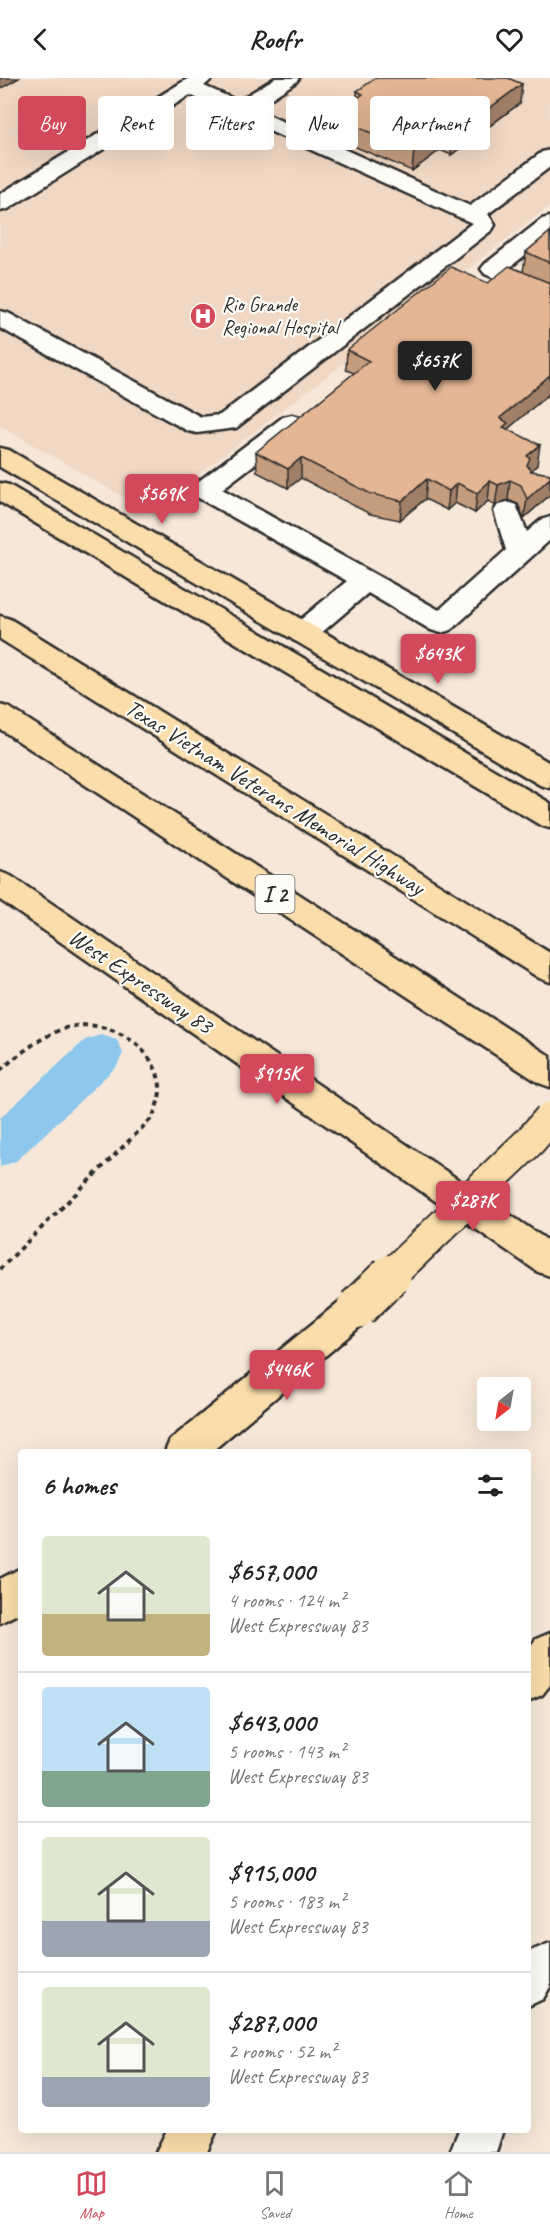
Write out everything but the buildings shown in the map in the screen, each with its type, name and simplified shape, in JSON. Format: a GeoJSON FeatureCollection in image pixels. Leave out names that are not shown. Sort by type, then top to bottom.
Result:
{"type":"FeatureCollection","features":[{"type":"Feature","properties":{"kind":"main road"},"geometry":{"type":"LineString","coordinates":[[0,456],[550,777]]}},
{"type":"Feature","properties":{"kind":"main road"},"geometry":{"type":"LineString","coordinates":[[0,491],[550,817]]}},
{"type":"Feature","properties":{"kind":"main road","name":"Texas Vietnam Veterans Memorial Highway"},"geometry":{"type":"LineString","coordinates":[[0,626],[550,969]]}},
{"type":"Feature","properties":{"kind":"main road","name":"I 2"},"geometry":{"type":"LineString","coordinates":[[0,715],[550,1073]]}},
{"type":"Feature","properties":{"kind":"main road","name":"West Expressway 83"},"geometry":{"type":"LineString","coordinates":[[0,884],[550,1261]]}},
{"type":"Feature","properties":{"kind":"main road"},"geometry":{"type":"LineString","coordinates":[[187,1449],[357,1308],[530,1141],[550,1118]]}},
{"type":"Feature","properties":{"kind":"main road"},"geometry":{"type":"LineString","coordinates":[[0,1604],[18,1589]]}},
{"type":"Feature","properties":{"kind":"main road"},"geometry":{"type":"LineString","coordinates":[[531,1677],[550,1653]]}},
{"type":"Feature","properties":{"kind":"main road"},"geometry":{"type":"LineString","coordinates":[[179,2152],[193,2133]]}},
{"type":"Feature","properties":{"kind":"lane"},"geometry":{"type":"LineString","coordinates":[[261,96],[289,78]]}},
{"type":"Feature","properties":{"kind":"lane"},"geometry":{"type":"LineString","coordinates":[[0,204],[196,82],[218,96]]}},
{"type":"Feature","properties":{"kind":"lane"},"geometry":{"type":"LineString","coordinates":[[0,318],[197,425],[226,422],[484,225],[481,219],[274,126]]}},
{"type":"Feature","properties":{"kind":"lane"},"geometry":{"type":"LineString","coordinates":[[472,215],[550,157]]}},
{"type":"Feature","properties":{"kind":"lane"},"geometry":{"type":"LineString","coordinates":[[550,224],[493,269],[550,295]]}},
{"type":"Feature","properties":{"kind":"lane"},"geometry":{"type":"LineString","coordinates":[[482,286],[550,318]]}},
{"type":"Feature","properties":{"kind":"lane"},"geometry":{"type":"LineString","coordinates":[[292,423],[204,490],[441,623],[550,526]]}},
{"type":"Feature","properties":{"kind":"lane"},"geometry":{"type":"LineString","coordinates":[[507,511],[519,553]]}},
{"type":"Feature","properties":{"kind":"lane"},"geometry":{"type":"LineString","coordinates":[[303,633],[366,580]]}},
{"type":"Feature","properties":{"kind":"lane"},"geometry":{"type":"LineString","coordinates":[[531,1978],[535,1971],[550,1965]]}},
{"type":"Feature","properties":{"kind":"lane"},"geometry":{"type":"LineString","coordinates":[[473,2152],[480,2133]]}},
{"type":"Feature","properties":{"kind":"path"},"geometry":{"type":"LineString","coordinates":[[0,1070],[30,1047],[68,1027],[103,1025],[132,1039],[150,1059],[161,1087],[153,1117],[0,1269]]}},
{"type":"Feature","properties":{"kind":"shaded area","name":"Rio Grande Regional Hospital"},"geometry":{"type":"Polygon","coordinates":[[[0,78],[550,78],[550,206],[149,512],[0,426],[0,78]]]}},
{"type":"Feature","properties":{"kind":"waterway"},"geometry":{"type":"LineString","coordinates":[[0,1147],[101,1053]]}},
{"type":"Feature","properties":{"kind":"place","name":"Rio Grande Regional Hospital"},"geometry":{"type":"Point","coordinates":[203,316]}}]}
